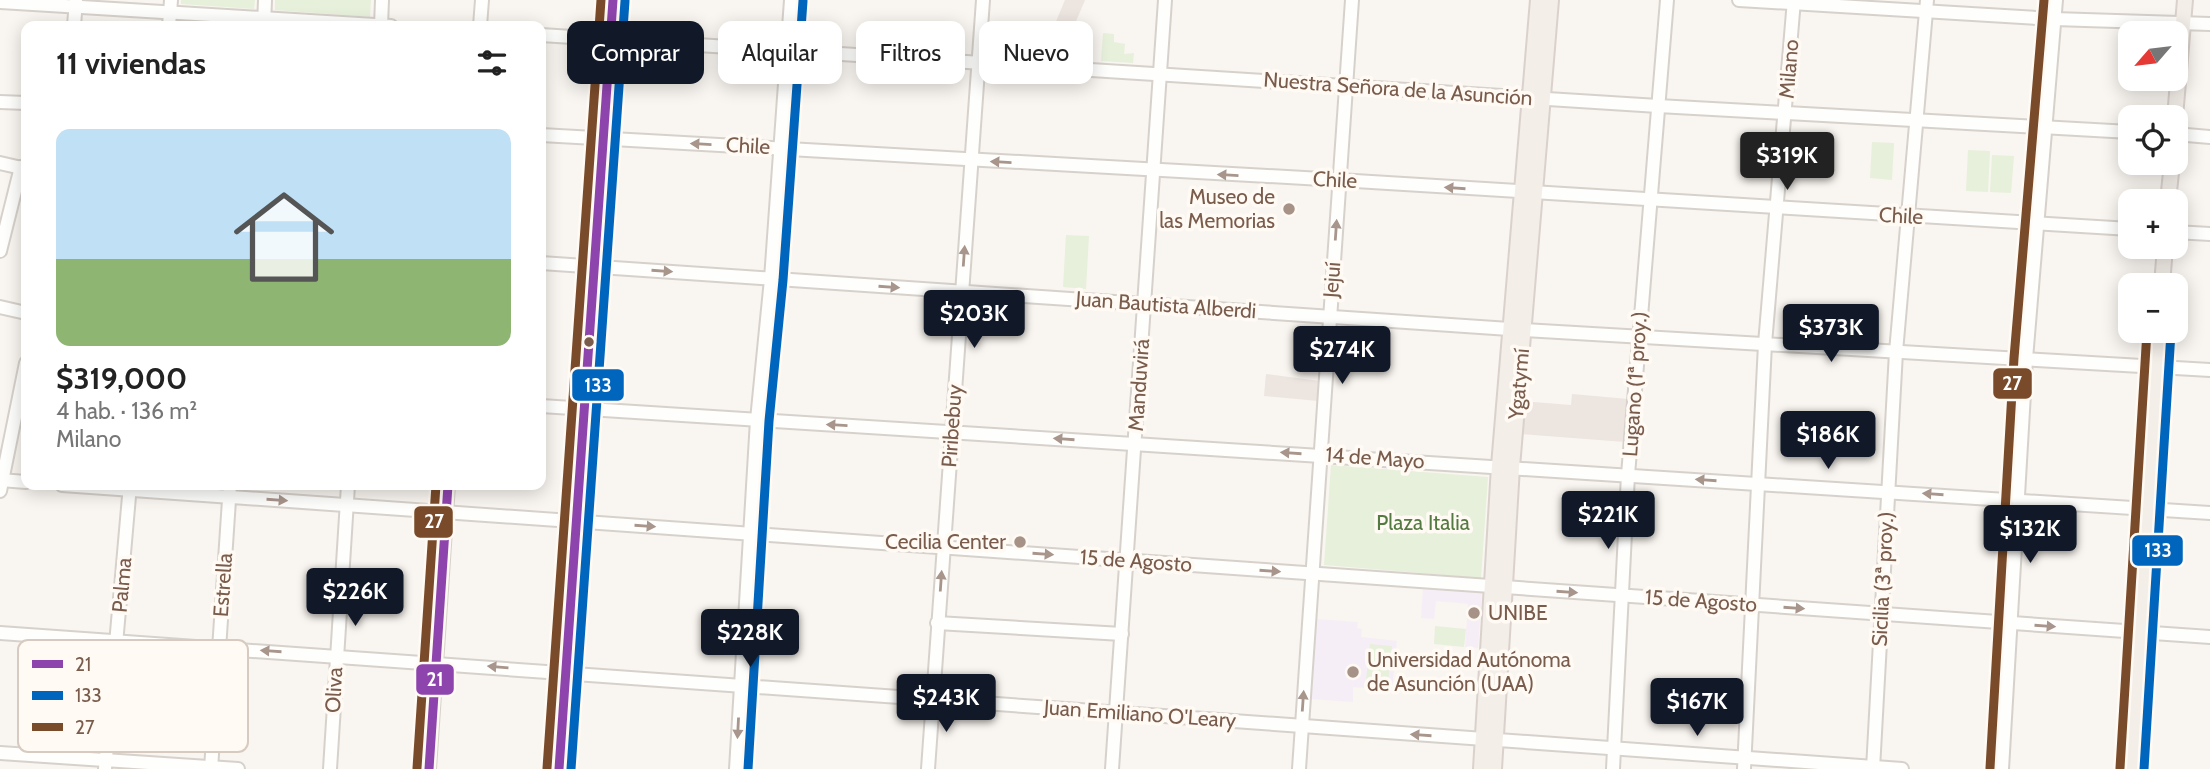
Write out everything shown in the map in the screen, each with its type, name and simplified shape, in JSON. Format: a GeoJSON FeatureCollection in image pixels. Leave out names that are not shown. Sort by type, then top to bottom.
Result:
{"type":"FeatureCollection","features":[{"type":"Feature","properties":{"kind":"main road","name":"Ygatymí"},"geometry":{"type":"LineString","coordinates":[[1494,769],[1490,741],[1505,466],[1537,98],[1538,0]]}},
{"type":"Feature","properties":{"kind":"main road","name":"Ygatymí"},"geometry":{"type":"LineString","coordinates":[[1537,98],[1551,0]]}},
{"type":"Feature","properties":{"kind":"main road"},"geometry":{"type":"LineString","coordinates":[[2183,21],[2185,0]]}},
{"type":"Feature","properties":{"kind":"main road"},"geometry":{"type":"LineString","coordinates":[[2132,769],[2158,343]]}},
{"type":"Feature","properties":{"kind":"main road","name":"Ygatymí"},"geometry":{"type":"LineString","coordinates":[[1482,769],[1490,741]]}},
{"type":"Feature","properties":{"kind":"street"},"geometry":{"type":"LineString","coordinates":[[264,21],[265,0]]}},
{"type":"Feature","properties":{"kind":"street"},"geometry":{"type":"LineString","coordinates":[[381,21],[382,0]]}},
{"type":"Feature","properties":{"kind":"street"},"geometry":{"type":"LineString","coordinates":[[480,21],[482,0]]}},
{"type":"Feature","properties":{"kind":"street"},"geometry":{"type":"LineString","coordinates":[[611,21],[613,0]]}},
{"type":"Feature","properties":{"kind":"street"},"geometry":{"type":"LineString","coordinates":[[790,21],[791,0]]}},
{"type":"Feature","properties":{"kind":"street","name":"Piribebuy"},"geometry":{"type":"LineString","coordinates":[[928,769],[983,0]]}},
{"type":"Feature","properties":{"kind":"street","name":"Manduvirá"},"geometry":{"type":"LineString","coordinates":[[1112,769],[1165,0]]}},
{"type":"Feature","properties":{"kind":"street","name":"Jejuí"},"geometry":{"type":"LineString","coordinates":[[1299,769],[1352,0]]}},
{"type":"Feature","properties":{"kind":"street","name":"Lugano (1ª proy.)"},"geometry":{"type":"LineString","coordinates":[[1613,769],[1638,336],[1667,0]]}},
{"type":"Feature","properties":{"kind":"street"},"geometry":{"type":"LineString","coordinates":[[1739,0],[1926,6],[2054,19],[2140,21]]}},
{"type":"Feature","properties":{"kind":"street"},"geometry":{"type":"LineString","coordinates":[[2002,769],[2026,359],[2056,0]]}},
{"type":"Feature","properties":{"kind":"street","name":"Milano"},"geometry":{"type":"LineString","coordinates":[[1744,764],[1765,344],[1794,1]]}},
{"type":"Feature","properties":{"kind":"street"},"geometry":{"type":"LineString","coordinates":[[0,2],[171,6],[258,21]]}},
{"type":"Feature","properties":{"kind":"street"},"geometry":{"type":"LineString","coordinates":[[75,21],[76,3]]}},
{"type":"Feature","properties":{"kind":"street","name":"Sicilia (3ª proy.)"},"geometry":{"type":"LineString","coordinates":[[1873,768],[1896,352],[1926,6]]}},
{"type":"Feature","properties":{"kind":"street"},"geometry":{"type":"LineString","coordinates":[[2188,22],[2210,24]]}},
{"type":"Feature","properties":{"kind":"street","name":"Nuestra Señora de la Asunción"},"geometry":{"type":"LineString","coordinates":[[546,35],[567,37]]}},
{"type":"Feature","properties":{"kind":"street","name":"Nuestra Señora de la Asunción"},"geometry":{"type":"LineString","coordinates":[[842,54],[1658,106],[2118,131]]}},
{"type":"Feature","properties":{"kind":"street"},"geometry":{"type":"LineString","coordinates":[[559,769],[607,84]]}},
{"type":"Feature","properties":{"kind":"street"},"geometry":{"type":"LineString","coordinates":[[736,769],[757,420],[786,84]]}},
{"type":"Feature","properties":{"kind":"street"},"geometry":{"type":"LineString","coordinates":[[0,102],[21,103]]}},
{"type":"Feature","properties":{"kind":"street","name":"Chile"},"geometry":{"type":"LineString","coordinates":[[546,135],[1339,180],[2118,228]]}},
{"type":"Feature","properties":{"kind":"street"},"geometry":{"type":"LineString","coordinates":[[2188,135],[2210,137]]}},
{"type":"Feature","properties":{"kind":"street"},"geometry":{"type":"LineString","coordinates":[[0,163],[21,167]]}},
{"type":"Feature","properties":{"kind":"street"},"geometry":{"type":"LineString","coordinates":[[0,251],[21,178]]}},
{"type":"Feature","properties":{"kind":"street"},"geometry":{"type":"LineString","coordinates":[[2188,233],[2210,234]]}},
{"type":"Feature","properties":{"kind":"street","name":"Juan Bautista Alberdi"},"geometry":{"type":"LineString","coordinates":[[546,263],[1517,330],[2210,370]]}},
{"type":"Feature","properties":{"kind":"street"},"geometry":{"type":"LineString","coordinates":[[0,307],[21,312]]}},
{"type":"Feature","properties":{"kind":"street"},"geometry":{"type":"LineString","coordinates":[[21,386],[0,484],[21,482]]}},
{"type":"Feature","properties":{"kind":"street","name":"14 de Mayo"},"geometry":{"type":"LineString","coordinates":[[546,407],[1505,466],[2210,513]]}},
{"type":"Feature","properties":{"kind":"street","name":"Palma"},"geometry":{"type":"LineString","coordinates":[[117,640],[130,490]]}},
{"type":"Feature","properties":{"kind":"street","name":"15 de Agosto"},"geometry":{"type":"LineString","coordinates":[[204,490],[347,505],[2210,637]]}},
{"type":"Feature","properties":{"kind":"street","name":"Oliva"},"geometry":{"type":"LineString","coordinates":[[330,769],[348,490]]}},
{"type":"Feature","properties":{"kind":"street"},"geometry":{"type":"LineString","coordinates":[[429,769],[448,490]]}},
{"type":"Feature","properties":{"kind":"street","name":"Estrella"},"geometry":{"type":"LineString","coordinates":[[220,640],[229,491]]}},
{"type":"Feature","properties":{"kind":"street"},"geometry":{"type":"LineString","coordinates":[[937,623],[1122,634]]}},
{"type":"Feature","properties":{"kind":"street","name":"Juan Emiliano O'Leary"},"geometry":{"type":"LineString","coordinates":[[0,633],[102,640]]}},
{"type":"Feature","properties":{"kind":"street","name":"Juan Emiliano O'Leary"},"geometry":{"type":"LineString","coordinates":[[248,650],[1614,749],[1744,764],[1902,769]]}},
{"type":"Feature","properties":{"kind":"street"},"geometry":{"type":"LineString","coordinates":[[0,754],[106,765],[238,769]]}},
{"type":"Feature","properties":{"kind":"shaded area"},"geometry":{"type":"Polygon","coordinates":[[[1065,0],[1085,0],[1076,21],[1056,21],[1065,0]]]}},
{"type":"Feature","properties":{"kind":"shaded area"},"geometry":{"type":"Polygon","coordinates":[[[1266,374],[1320,381],[1318,401],[1264,396],[1266,374]]]}},
{"type":"Feature","properties":{"kind":"shaded area"},"geometry":{"type":"Polygon","coordinates":[[[1572,394],[1628,399],[1625,442],[1520,434],[1522,401],[1571,405],[1572,394]]]}},
{"type":"Feature","properties":{"kind":"shaded area","name":"UNIBE"},"geometry":{"type":"Polygon","coordinates":[[[1423,587],[1482,592],[1478,648],[1465,647],[1468,604],[1436,601],[1434,619],[1421,618],[1423,587]]]}},
{"type":"Feature","properties":{"kind":"shaded area","name":"Universidad Autónoma de Asunción (UAA)"},"geometry":{"type":"Polygon","coordinates":[[[1316,619],[1358,622],[1357,628],[1362,629],[1361,637],[1397,641],[1392,690],[1353,687],[1353,702],[1310,699],[1316,619]]]}},
{"type":"Feature","properties":{"kind":"green space"},"geometry":{"type":"Polygon","coordinates":[[[181,0],[255,0],[254,9],[181,4],[181,0]]]}},
{"type":"Feature","properties":{"kind":"green space"},"geometry":{"type":"Polygon","coordinates":[[[275,0],[371,0],[370,17],[275,10],[275,0]]]}},
{"type":"Feature","properties":{"kind":"green space"},"geometry":{"type":"Polygon","coordinates":[[[1103,33],[1114,34],[1114,42],[1125,44],[1124,54],[1134,53],[1133,63],[1101,61],[1103,33]]]}},
{"type":"Feature","properties":{"kind":"green space"},"geometry":{"type":"Polygon","coordinates":[[[1872,142],[1894,143],[1892,180],[1870,178],[1872,142]]]}},
{"type":"Feature","properties":{"kind":"green space"},"geometry":{"type":"Polygon","coordinates":[[[1968,150],[1990,151],[1988,192],[1966,191],[1968,150]]]}},
{"type":"Feature","properties":{"kind":"green space"},"geometry":{"type":"Polygon","coordinates":[[[1992,155],[2014,156],[2011,193],[1990,192],[1992,155]]]}},
{"type":"Feature","properties":{"kind":"green space"},"geometry":{"type":"Polygon","coordinates":[[[1066,235],[1089,236],[1086,289],[1063,287],[1066,235]]]}},
{"type":"Feature","properties":{"kind":"green space"},"geometry":{"type":"Polygon","coordinates":[[[971,301],[1013,305],[1011,326],[967,323],[968,303],[971,301]]]}},
{"type":"Feature","properties":{"kind":"green space","name":"Plaza Italia"},"geometry":{"type":"Polygon","coordinates":[[[1331,465],[1488,477],[1481,578],[1324,565],[1331,465]]]}},
{"type":"Feature","properties":{"kind":"green space"},"geometry":{"type":"Polygon","coordinates":[[[1435,626],[1466,629],[1464,647],[1434,644],[1435,626]]]}},
{"type":"Feature","properties":{"kind":"green space"},"geometry":{"type":"Polygon","coordinates":[[[1370,644],[1392,646],[1388,682],[1366,680],[1370,644]]]}},
{"type":"Feature","properties":{"kind":"transit line","name":"27"},"geometry":{"type":"LineString","coordinates":[[547,768],[601,0]]}},
{"type":"Feature","properties":{"kind":"transit line","name":"21"},"geometry":{"type":"LineString","coordinates":[[559,769],[613,0]]}},
{"type":"Feature","properties":{"kind":"transit line","name":"27"},"geometry":{"type":"LineString","coordinates":[[1990,768],[2014,358],[2044,0]]}},
{"type":"Feature","properties":{"kind":"transit line","name":"133"},"geometry":{"type":"LineString","coordinates":[[571,769],[625,1]]}},
{"type":"Feature","properties":{"kind":"transit line","name":"133"},"geometry":{"type":"LineString","coordinates":[[748,769],[769,421],[783,280],[803,1]]}},
{"type":"Feature","properties":{"kind":"transit line","name":"27"},"geometry":{"type":"LineString","coordinates":[[2120,768],[2146,343]]}},
{"type":"Feature","properties":{"kind":"transit line","name":"133"},"geometry":{"type":"LineString","coordinates":[[2144,769],[2170,343]]}},
{"type":"Feature","properties":{"kind":"transit line","name":"27"},"geometry":{"type":"LineString","coordinates":[[417,768],[436,490]]}},
{"type":"Feature","properties":{"kind":"transit line","name":"21"},"geometry":{"type":"LineString","coordinates":[[429,769],[448,490]]}},
{"type":"Feature","properties":{"kind":"place","name":"Museo de las Memorias"},"geometry":{"type":"Point","coordinates":[1289,209]}},
{"type":"Feature","properties":{"kind":"place","name":"Cecilia Center"},"geometry":{"type":"Point","coordinates":[1020,542]}},
{"type":"Feature","properties":{"kind":"place","name":"UNIBE"},"geometry":{"type":"Point","coordinates":[1474,613]}},
{"type":"Feature","properties":{"kind":"place","name":"Universidad Autónoma de Asunción (UAA)"},"geometry":{"type":"Point","coordinates":[1353,672]}}]}
